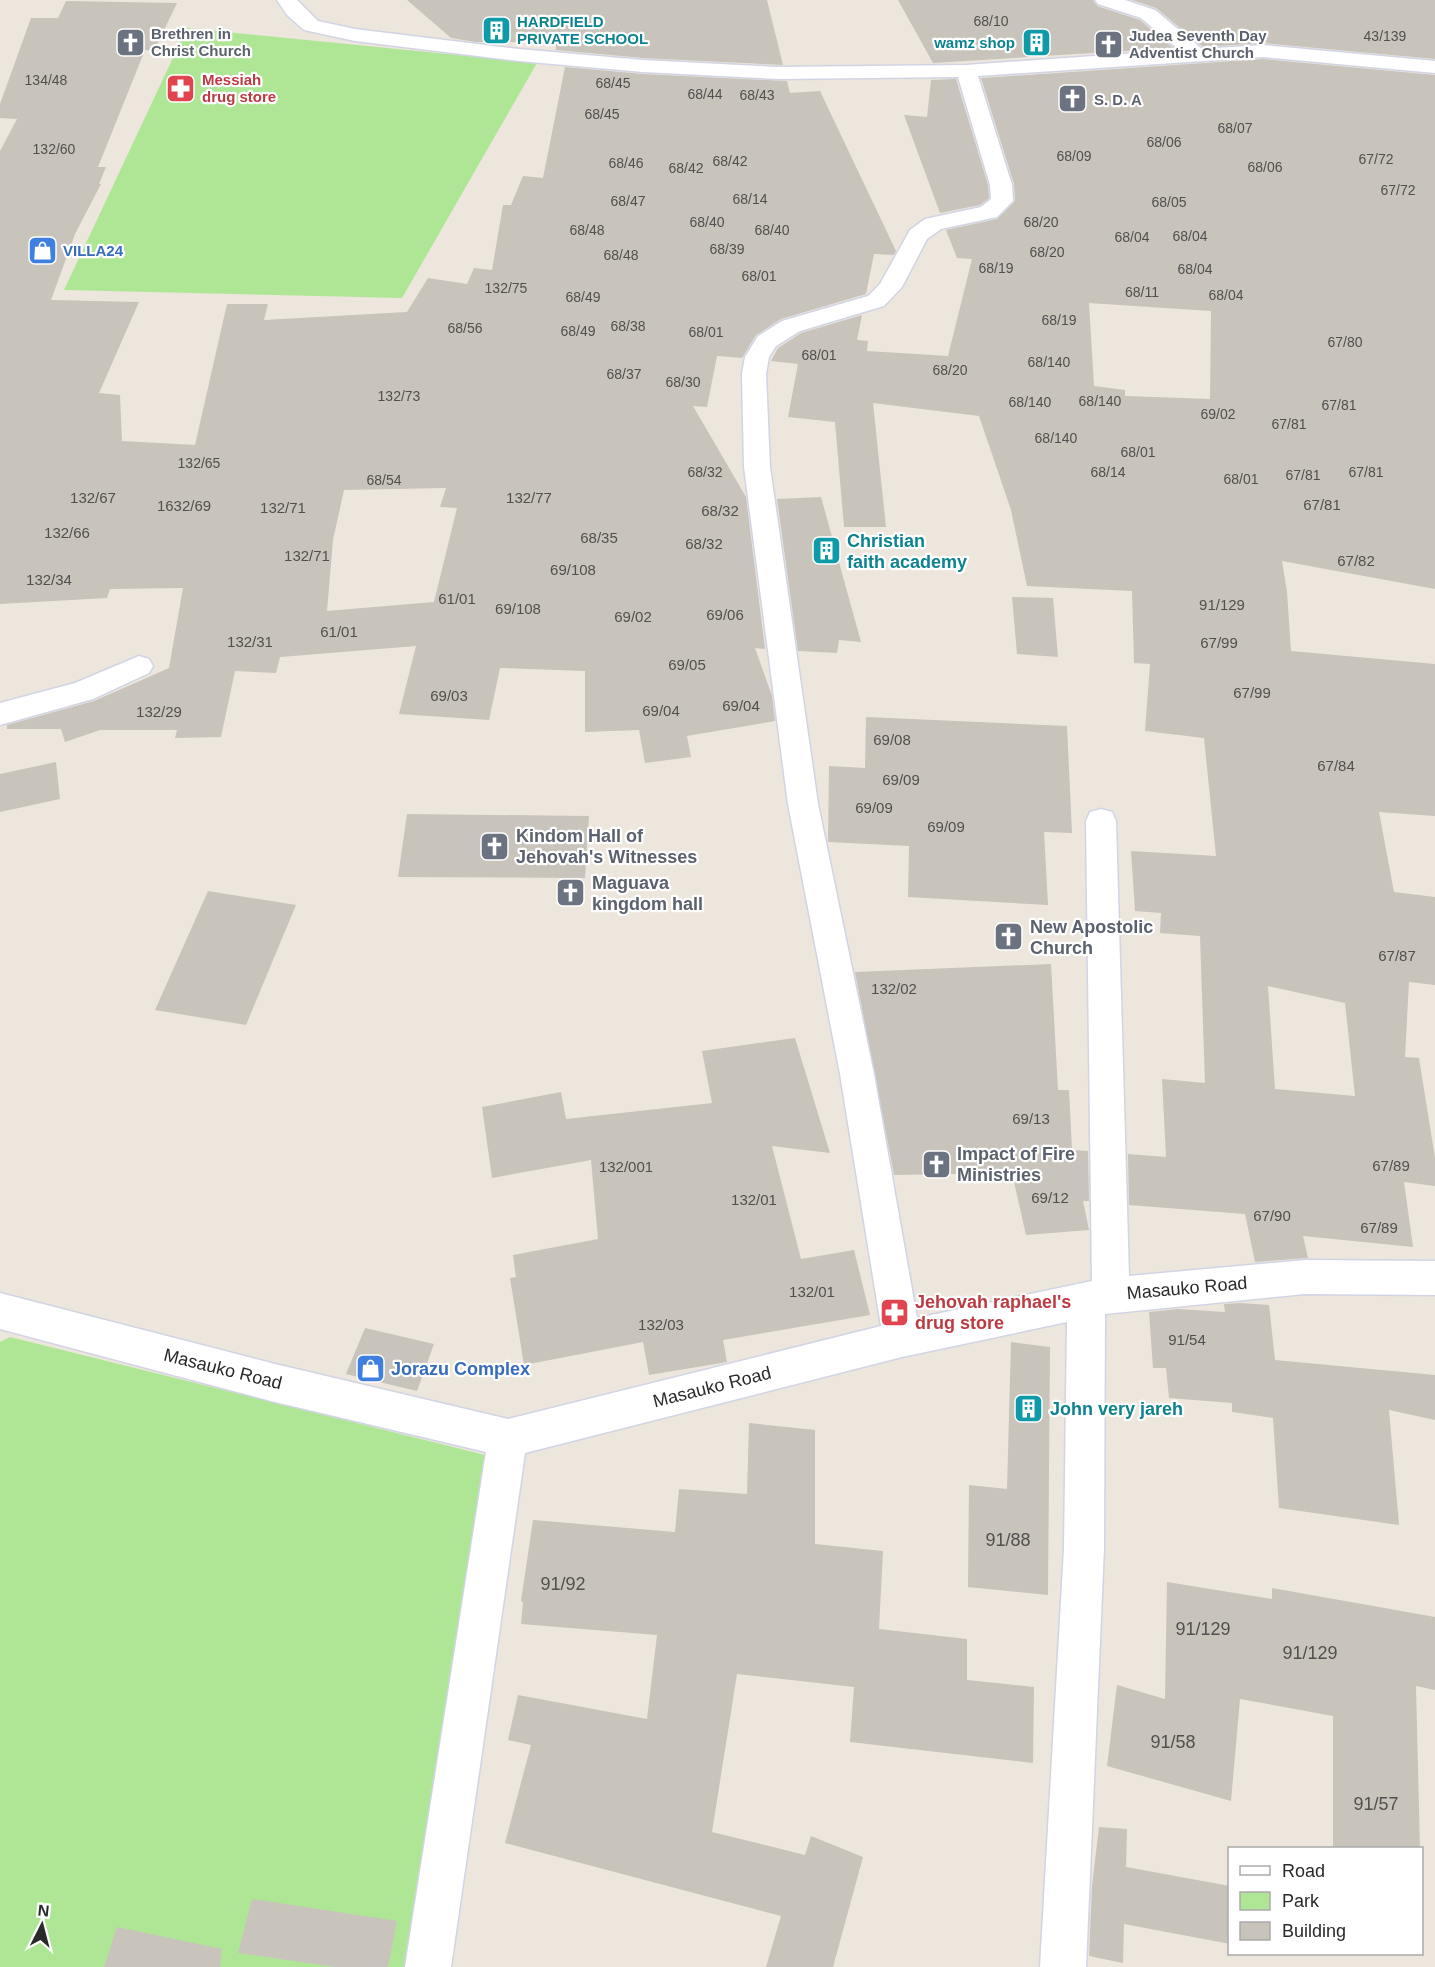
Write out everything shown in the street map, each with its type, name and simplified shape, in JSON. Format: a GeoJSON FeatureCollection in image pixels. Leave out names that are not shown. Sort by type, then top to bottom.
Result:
{"type":"FeatureCollection","features":[{"type":"Feature","properties":{"kind":"street"},"geometry":{"type":"LineString","coordinates":[[287,0],[294,11],[311,26],[354,35],[519,55],[643,66],[777,74],[966,71],[1263,51],[1435,66]]}},
{"type":"Feature","properties":{"kind":"street"},"geometry":{"type":"LineString","coordinates":[[1105,0],[1148,14],[1197,55]]}},
{"type":"Feature","properties":{"kind":"street"},"geometry":{"type":"LineString","coordinates":[[902,1339],[857,1074],[803,804],[757,467],[754,374],[757,357],[767,341],[791,326],[876,301],[890,287],[918,235],[933,224],[989,212],[1002,201],[1001,185],[966,71]]}},
{"type":"Feature","properties":{"kind":"street"},"geometry":{"type":"LineString","coordinates":[[0,714],[83,691],[139,666]]}},
{"type":"Feature","properties":{"kind":"street"},"geometry":{"type":"LineString","coordinates":[[1063,1967],[1099,1298],[1101,821]]}},
{"type":"Feature","properties":{"kind":"street","name":"Masauko Road"},"geometry":{"type":"LineString","coordinates":[[0,1311],[275,1383],[508,1438],[902,1339],[1099,1298],[1305,1277],[1435,1278]]}},
{"type":"Feature","properties":{"kind":"street"},"geometry":{"type":"LineString","coordinates":[[428,1967],[508,1438]]}},
{"type":"Feature","properties":{"kind":"green space"},"geometry":{"type":"Polygon","coordinates":[[[187,28],[537,63],[402,298],[64,290],[187,28]]]}},
{"type":"Feature","properties":{"kind":"green space"},"geometry":{"type":"Polygon","coordinates":[[[10,1337],[485,1455],[409,1967],[0,1967],[0,1342],[10,1337]]]}},
{"type":"Feature","properties":{"kind":"building"},"geometry":{"type":"Polygon","coordinates":[[[407,0],[767,0],[783,65],[643,58],[556,50],[556,42],[476,42],[451,38],[407,0]]]}},
{"type":"Feature","properties":{"kind":"building"},"geometry":{"type":"Polygon","coordinates":[[[898,0],[1093,0],[1097,6],[1140,20],[1173,48],[933,63],[898,0]]]}},
{"type":"Feature","properties":{"kind":"building"},"geometry":{"type":"Polygon","coordinates":[[[1132,0],[1435,0],[1435,59],[1263,43],[1203,47],[1156,8],[1132,0]]]}},
{"type":"Feature","properties":{"kind":"building"},"geometry":{"type":"Polygon","coordinates":[[[66,1],[177,3],[154,51],[145,50],[98,167],[106,167],[99,184],[101,184],[75,234],[51,300],[139,302],[99,393],[120,395],[122,441],[195,445],[227,304],[268,304],[264,320],[407,312],[428,278],[467,284],[474,268],[492,270],[503,205],[511,205],[523,176],[543,178],[565,67],[643,74],[787,81],[790,93],[820,91],[896,251],[894,255],[874,254],[866,294],[781,319],[756,335],[742,358],[717,356],[707,407],[693,406],[746,497],[765,649],[755,648],[772,696],[775,721],[687,736],[691,757],[645,763],[639,730],[585,732],[585,671],[500,668],[489,720],[399,714],[416,646],[280,657],[276,673],[235,671],[221,737],[175,738],[177,730],[100,730],[65,742],[61,729],[7,729],[7,725],[94,701],[169,668],[183,588],[110,589],[107,598],[0,604],[0,151],[17,119],[0,118],[0,104],[31,18],[58,18],[66,1]],[[446,488],[344,490],[333,540],[327,611],[434,602],[457,508],[440,507],[446,488]]]}},
{"type":"Feature","properties":{"kind":"building"},"geometry":{"type":"Polygon","coordinates":[[[1263,59],[1435,75],[1435,589],[1282,561],[1287,592],[1291,651],[1435,664],[1435,816],[1379,812],[1394,892],[1435,897],[1435,985],[1409,982],[1405,1057],[1419,1058],[1435,1158],[1435,1186],[1404,1182],[1413,1247],[1303,1236],[1308,1258],[1255,1262],[1245,1214],[1129,1205],[1128,1154],[1166,1157],[1162,1079],[1205,1083],[1200,936],[1160,933],[1161,913],[1135,911],[1131,851],[1216,856],[1204,738],[1145,731],[1150,664],[1134,663],[1132,591],[1027,586],[1011,510],[979,416],[873,403],[886,527],[844,527],[835,422],[788,417],[798,364],[771,361],[778,348],[801,333],[862,315],[857,340],[868,341],[867,351],[948,356],[972,259],[957,258],[946,230],[997,219],[1015,201],[1014,184],[981,78],[1263,59]],[[1089,303],[1094,386],[1125,390],[1125,396],[1210,399],[1211,311],[1089,303]],[[1268,986],[1275,1089],[1355,1096],[1345,1003],[1268,986]]]}},
{"type":"Feature","properties":{"kind":"building"},"geometry":{"type":"Polygon","coordinates":[[[956,79],[988,185],[989,198],[980,205],[940,213],[904,115],[927,117],[931,80],[956,79]]]}},
{"type":"Feature","properties":{"kind":"building"},"geometry":{"type":"Polygon","coordinates":[[[821,497],[861,642],[839,640],[837,653],[798,651],[777,499],[821,497]]]}},
{"type":"Feature","properties":{"kind":"building"},"geometry":{"type":"Polygon","coordinates":[[[1012,597],[1053,598],[1058,657],[1017,654],[1012,597]]]}},
{"type":"Feature","properties":{"kind":"building"},"geometry":{"type":"Polygon","coordinates":[[[866,717],[1067,726],[1072,833],[1044,832],[1048,905],[908,897],[909,846],[828,842],[829,766],[865,768],[866,717]]]}},
{"type":"Feature","properties":{"kind":"building"},"geometry":{"type":"Polygon","coordinates":[[[56,762],[60,799],[0,812],[0,774],[56,762]]]}},
{"type":"Feature","properties":{"kind":"building","name":"Kindom Hall of Jehovah's Witnesses"},"geometry":{"type":"Polygon","coordinates":[[[407,814],[589,816],[585,878],[398,877],[407,814]]]}},
{"type":"Feature","properties":{"kind":"building"},"geometry":{"type":"Polygon","coordinates":[[[208,891],[296,905],[246,1025],[155,1010],[208,891]]]}},
{"type":"Feature","properties":{"kind":"building"},"geometry":{"type":"Polygon","coordinates":[[[1051,964],[1058,1090],[1069,1090],[1072,1150],[1088,1151],[1089,1201],[1083,1201],[1089,1230],[1026,1235],[1012,1173],[894,1175],[855,972],[1051,964]]]}},
{"type":"Feature","properties":{"kind":"building"},"geometry":{"type":"Polygon","coordinates":[[[795,1038],[830,1153],[772,1146],[801,1259],[854,1250],[870,1315],[723,1340],[727,1362],[649,1375],[643,1342],[524,1365],[510,1278],[516,1277],[513,1255],[598,1239],[591,1160],[492,1178],[482,1107],[561,1092],[566,1119],[712,1103],[702,1051],[795,1038]]]}},
{"type":"Feature","properties":{"kind":"building"},"geometry":{"type":"Polygon","coordinates":[[[1224,1304],[1269,1305],[1275,1360],[1435,1375],[1435,1420],[1389,1410],[1399,1525],[1279,1508],[1273,1418],[1232,1412],[1232,1403],[1169,1398],[1166,1368],[1153,1368],[1149,1312],[1178,1309],[1225,1312],[1224,1304]]]}},
{"type":"Feature","properties":{"kind":"building"},"geometry":{"type":"Polygon","coordinates":[[[365,1328],[434,1344],[417,1391],[346,1374],[365,1328]]]}},
{"type":"Feature","properties":{"kind":"building"},"geometry":{"type":"Polygon","coordinates":[[[1011,1342],[1050,1347],[1048,1595],[968,1587],[969,1485],[1007,1489],[1011,1342]]]}},
{"type":"Feature","properties":{"kind":"building"},"geometry":{"type":"Polygon","coordinates":[[[749,1423],[815,1430],[815,1544],[883,1551],[879,1629],[967,1639],[967,1680],[1034,1687],[1033,1763],[850,1742],[854,1687],[737,1674],[712,1832],[805,1855],[811,1836],[863,1857],[833,1967],[766,1967],[781,1916],[505,1843],[531,1745],[508,1740],[518,1695],[647,1719],[657,1635],[521,1624],[523,1602],[521,1601],[533,1520],[675,1532],[679,1489],[747,1494],[749,1423]]]}},
{"type":"Feature","properties":{"kind":"building"},"geometry":{"type":"Polygon","coordinates":[[[1167,1582],[1272,1599],[1272,1588],[1435,1617],[1435,1690],[1416,1686],[1420,1847],[1333,1847],[1333,1716],[1240,1699],[1231,1801],[1107,1766],[1117,1685],[1165,1699],[1167,1582]]]}},
{"type":"Feature","properties":{"kind":"building"},"geometry":{"type":"Polygon","coordinates":[[[1099,1827],[1127,1829],[1126,1867],[1228,1886],[1228,1944],[1124,1924],[1123,1963],[1089,1956],[1092,1886],[1099,1827]]]}},
{"type":"Feature","properties":{"kind":"building"},"geometry":{"type":"Polygon","coordinates":[[[252,1899],[397,1921],[388,1967],[335,1967],[238,1953],[252,1899]]]}},
{"type":"Feature","properties":{"kind":"building"},"geometry":{"type":"Polygon","coordinates":[[[117,1927],[222,1949],[220,1967],[104,1967],[117,1927]]]}},
{"type":"Feature","properties":{"kind":"place","name":"HARDFIELD PRIVATE SCHOOL"},"geometry":{"type":"Point","coordinates":[496,30]}},
{"type":"Feature","properties":{"kind":"place","name":"Brethren in Christ Church"},"geometry":{"type":"Point","coordinates":[130,42]}},
{"type":"Feature","properties":{"kind":"place","name":"wamz shop"},"geometry":{"type":"Point","coordinates":[1036,42]}},
{"type":"Feature","properties":{"kind":"place","name":"Judea Seventh Day Adventist Church"},"geometry":{"type":"Point","coordinates":[1108,44]}},
{"type":"Feature","properties":{"kind":"place","name":"Messiah drug store"},"geometry":{"type":"Point","coordinates":[181,88]}},
{"type":"Feature","properties":{"kind":"place","name":"S. D. A"},"geometry":{"type":"Point","coordinates":[1073,99]}},
{"type":"Feature","properties":{"kind":"place","name":"VILLA24"},"geometry":{"type":"Point","coordinates":[42,250]}},
{"type":"Feature","properties":{"kind":"place","name":"Christian faith academy"},"geometry":{"type":"Point","coordinates":[826,551]}},
{"type":"Feature","properties":{"kind":"place","name":"Kindom Hall of Jehovah's Witnesses"},"geometry":{"type":"Point","coordinates":[495,846]}},
{"type":"Feature","properties":{"kind":"place","name":"Maguava kingdom hall"},"geometry":{"type":"Point","coordinates":[571,893]}},
{"type":"Feature","properties":{"kind":"place","name":"New Apostolic Church"},"geometry":{"type":"Point","coordinates":[1009,937]}},
{"type":"Feature","properties":{"kind":"place","name":"Impact of Fire Ministries"},"geometry":{"type":"Point","coordinates":[936,1164]}},
{"type":"Feature","properties":{"kind":"place","name":"Jehovah raphael's drug store"},"geometry":{"type":"Point","coordinates":[894,1312]}},
{"type":"Feature","properties":{"kind":"place","name":"Jorazu Complex"},"geometry":{"type":"Point","coordinates":[370,1369]}},
{"type":"Feature","properties":{"kind":"place","name":"John very jareh"},"geometry":{"type":"Point","coordinates":[1029,1409]}}]}
